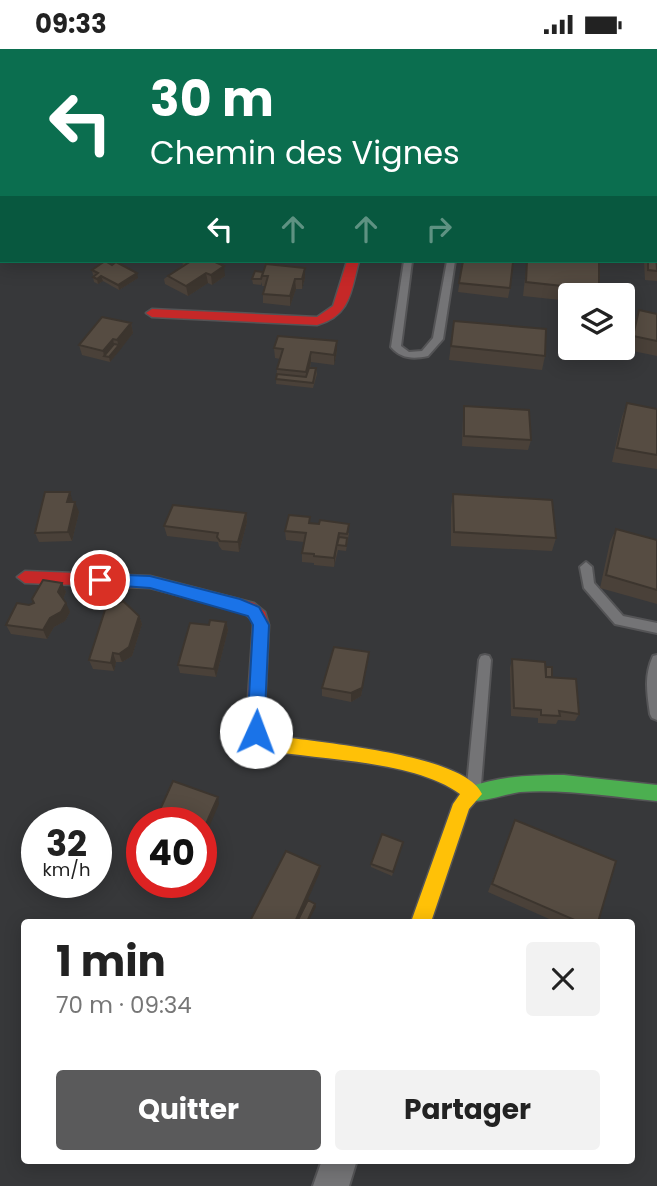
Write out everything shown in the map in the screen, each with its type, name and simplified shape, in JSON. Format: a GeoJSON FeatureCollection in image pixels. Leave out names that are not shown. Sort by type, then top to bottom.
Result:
{"type":"FeatureCollection","features":[{"type":"Feature","properties":{"kind":"street"},"geometry":{"type":"LineString","coordinates":[[152,313],[324,321],[337,313],[352,263]]}},
{"type":"Feature","properties":{"kind":"street"},"geometry":{"type":"LineString","coordinates":[[25,577],[150,582],[247,607],[259,617],[261,625],[255,727],[263,742],[444,772],[463,782],[473,794]]}},
{"type":"Feature","properties":{"kind":"street"},"geometry":{"type":"LineString","coordinates":[[422,919],[462,804],[473,794],[493,785],[524,782],[657,793]]}},
{"type":"Feature","properties":{"kind":"street"},"geometry":{"type":"LineString","coordinates":[[331,1186],[339,1164]]}},
{"type":"Feature","properties":{"kind":"lane"},"geometry":{"type":"LineString","coordinates":[[408,263],[396,347],[402,353],[413,356],[425,355],[438,339],[451,263]]}},
{"type":"Feature","properties":{"kind":"lane"},"geometry":{"type":"LineString","coordinates":[[586,567],[588,585],[619,620],[657,628]]}},
{"type":"Feature","properties":{"kind":"lane"},"geometry":{"type":"LineString","coordinates":[[473,794],[485,660]]}},
{"type":"Feature","properties":{"kind":"lane"},"geometry":{"type":"LineString","coordinates":[[657,660],[652,683],[657,714]]}},
{"type":"Feature","properties":{"kind":"building"},"geometry":{"type":"Polygon","coordinates":[[[102,263],[118,263],[137,273],[118,285],[101,276],[97,279],[93,277],[98,273],[92,270],[102,263]]]}},
{"type":"Feature","properties":{"kind":"building"},"geometry":{"type":"Polygon","coordinates":[[[188,263],[217,263],[224,266],[211,275],[206,273],[186,286],[168,276],[188,263]]]}},
{"type":"Feature","properties":{"kind":"building"},"geometry":{"type":"Polygon","coordinates":[[[463,263],[513,263],[510,288],[459,283],[463,263]]]}},
{"type":"Feature","properties":{"kind":"building"},"geometry":{"type":"Polygon","coordinates":[[[527,263],[599,263],[599,283],[558,283],[558,286],[526,282],[527,263]]]}},
{"type":"Feature","properties":{"kind":"building"},"geometry":{"type":"Polygon","coordinates":[[[648,263],[657,263],[657,271],[648,270],[648,263]]]}},
{"type":"Feature","properties":{"kind":"building"},"geometry":{"type":"Polygon","coordinates":[[[266,264],[305,268],[302,279],[295,279],[290,296],[263,294],[268,276],[262,276],[266,264]]]}},
{"type":"Feature","properties":{"kind":"building"},"geometry":{"type":"Polygon","coordinates":[[[255,271],[263,272],[261,279],[252,279],[255,271]]]}},
{"type":"Feature","properties":{"kind":"building"},"geometry":{"type":"Polygon","coordinates":[[[639,310],[657,314],[657,341],[635,336],[639,310]]]}},
{"type":"Feature","properties":{"kind":"building"},"geometry":{"type":"Polygon","coordinates":[[[102,317],[131,323],[117,340],[113,339],[103,351],[79,345],[102,317]]]}},
{"type":"Feature","properties":{"kind":"building"},"geometry":{"type":"Polygon","coordinates":[[[454,321],[546,329],[545,356],[451,346],[454,321]]]}},
{"type":"Feature","properties":{"kind":"building"},"geometry":{"type":"Polygon","coordinates":[[[278,336],[337,341],[334,355],[311,352],[306,372],[277,369],[283,349],[274,348],[278,336]]]}},
{"type":"Feature","properties":{"kind":"building"},"geometry":{"type":"Polygon","coordinates":[[[114,344],[119,345],[109,357],[104,356],[114,344]]]}},
{"type":"Feature","properties":{"kind":"building"},"geometry":{"type":"Polygon","coordinates":[[[309,368],[316,368],[313,383],[276,379],[277,374],[306,377],[309,368]]]}},
{"type":"Feature","properties":{"kind":"building"},"geometry":{"type":"Polygon","coordinates":[[[627,403],[657,409],[657,455],[617,448],[627,403]]]}},
{"type":"Feature","properties":{"kind":"building"},"geometry":{"type":"Polygon","coordinates":[[[464,406],[529,410],[531,440],[464,436],[464,406]]]}},
{"type":"Feature","properties":{"kind":"building"},"geometry":{"type":"Polygon","coordinates":[[[45,492],[70,492],[67,502],[75,502],[68,532],[35,533],[45,492]]]}},
{"type":"Feature","properties":{"kind":"building"},"geometry":{"type":"Polygon","coordinates":[[[453,494],[552,500],[556,538],[454,532],[453,494]]]}},
{"type":"Feature","properties":{"kind":"building"},"geometry":{"type":"Polygon","coordinates":[[[173,505],[246,513],[238,542],[220,541],[218,533],[164,526],[173,505]]]}},
{"type":"Feature","properties":{"kind":"building"},"geometry":{"type":"Polygon","coordinates":[[[289,515],[310,517],[309,523],[319,524],[320,520],[349,524],[347,534],[339,533],[334,558],[302,553],[306,533],[285,531],[289,515]]]}},
{"type":"Feature","properties":{"kind":"building"},"geometry":{"type":"Polygon","coordinates":[[[616,529],[657,540],[657,590],[606,575],[616,529]]]}},
{"type":"Feature","properties":{"kind":"building"},"geometry":{"type":"Polygon","coordinates":[[[339,537],[347,538],[346,546],[337,545],[339,537]]]}},
{"type":"Feature","properties":{"kind":"building"},"geometry":{"type":"Polygon","coordinates":[[[43,580],[62,583],[58,592],[66,603],[61,612],[50,618],[43,630],[6,625],[17,603],[34,603],[32,599],[43,580]]]}},
{"type":"Feature","properties":{"kind":"building"},"geometry":{"type":"Polygon","coordinates":[[[123,601],[139,616],[129,647],[119,654],[113,653],[111,663],[89,660],[105,610],[123,601]]]}},
{"type":"Feature","properties":{"kind":"building"},"geometry":{"type":"Polygon","coordinates":[[[210,620],[226,622],[214,669],[178,665],[190,623],[209,625],[210,620]]]}},
{"type":"Feature","properties":{"kind":"building"},"geometry":{"type":"Polygon","coordinates":[[[334,647],[369,652],[362,688],[351,693],[322,688],[334,647]]]}},
{"type":"Feature","properties":{"kind":"building"},"geometry":{"type":"Polygon","coordinates":[[[512,659],[545,662],[546,677],[576,679],[579,714],[559,711],[560,716],[541,715],[541,710],[514,708],[512,659]]]}},
{"type":"Feature","properties":{"kind":"building"},"geometry":{"type":"Polygon","coordinates":[[[546,667],[552,667],[552,677],[546,677],[546,667]]]}},
{"type":"Feature","properties":{"kind":"building"},"geometry":{"type":"Polygon","coordinates":[[[173,781],[218,797],[214,807],[161,807],[173,781]]]}},
{"type":"Feature","properties":{"kind":"building"},"geometry":{"type":"Polygon","coordinates":[[[515,820],[616,861],[599,919],[572,919],[492,884],[515,820]]]}},
{"type":"Feature","properties":{"kind":"building"},"geometry":{"type":"Polygon","coordinates":[[[382,834],[403,842],[393,872],[371,864],[382,834]]]}},
{"type":"Feature","properties":{"kind":"building"},"geometry":{"type":"Polygon","coordinates":[[[286,851],[320,866],[296,919],[251,919],[286,851]]]}},
{"type":"Feature","properties":{"kind":"building"},"geometry":{"type":"Polygon","coordinates":[[[308,900],[315,904],[308,919],[298,919],[308,900]]]}},
{"type":"Feature","properties":{"kind":"traffic: fast"},"geometry":{"type":"LineString","coordinates":[[473,794],[518,784],[541,783],[657,793]]}},
{"type":"Feature","properties":{"kind":"traffic: slow"},"geometry":{"type":"LineString","coordinates":[[263,742],[405,764],[433,771],[456,781],[473,794],[462,804],[422,919]]}},
{"type":"Feature","properties":{"kind":"traffic: jam"},"geometry":{"type":"LineString","coordinates":[[152,313],[317,321],[326,318],[339,307],[352,263]]}},
{"type":"Feature","properties":{"kind":"traffic: jam"},"geometry":{"type":"LineString","coordinates":[[25,577],[150,582],[248,607],[259,617],[261,625],[255,727],[263,742]]}},
{"type":"Feature","properties":{"kind":"route"},"geometry":{"type":"LineString","coordinates":[[100,580],[150,582],[254,611],[261,625],[256,732]]}}]}
